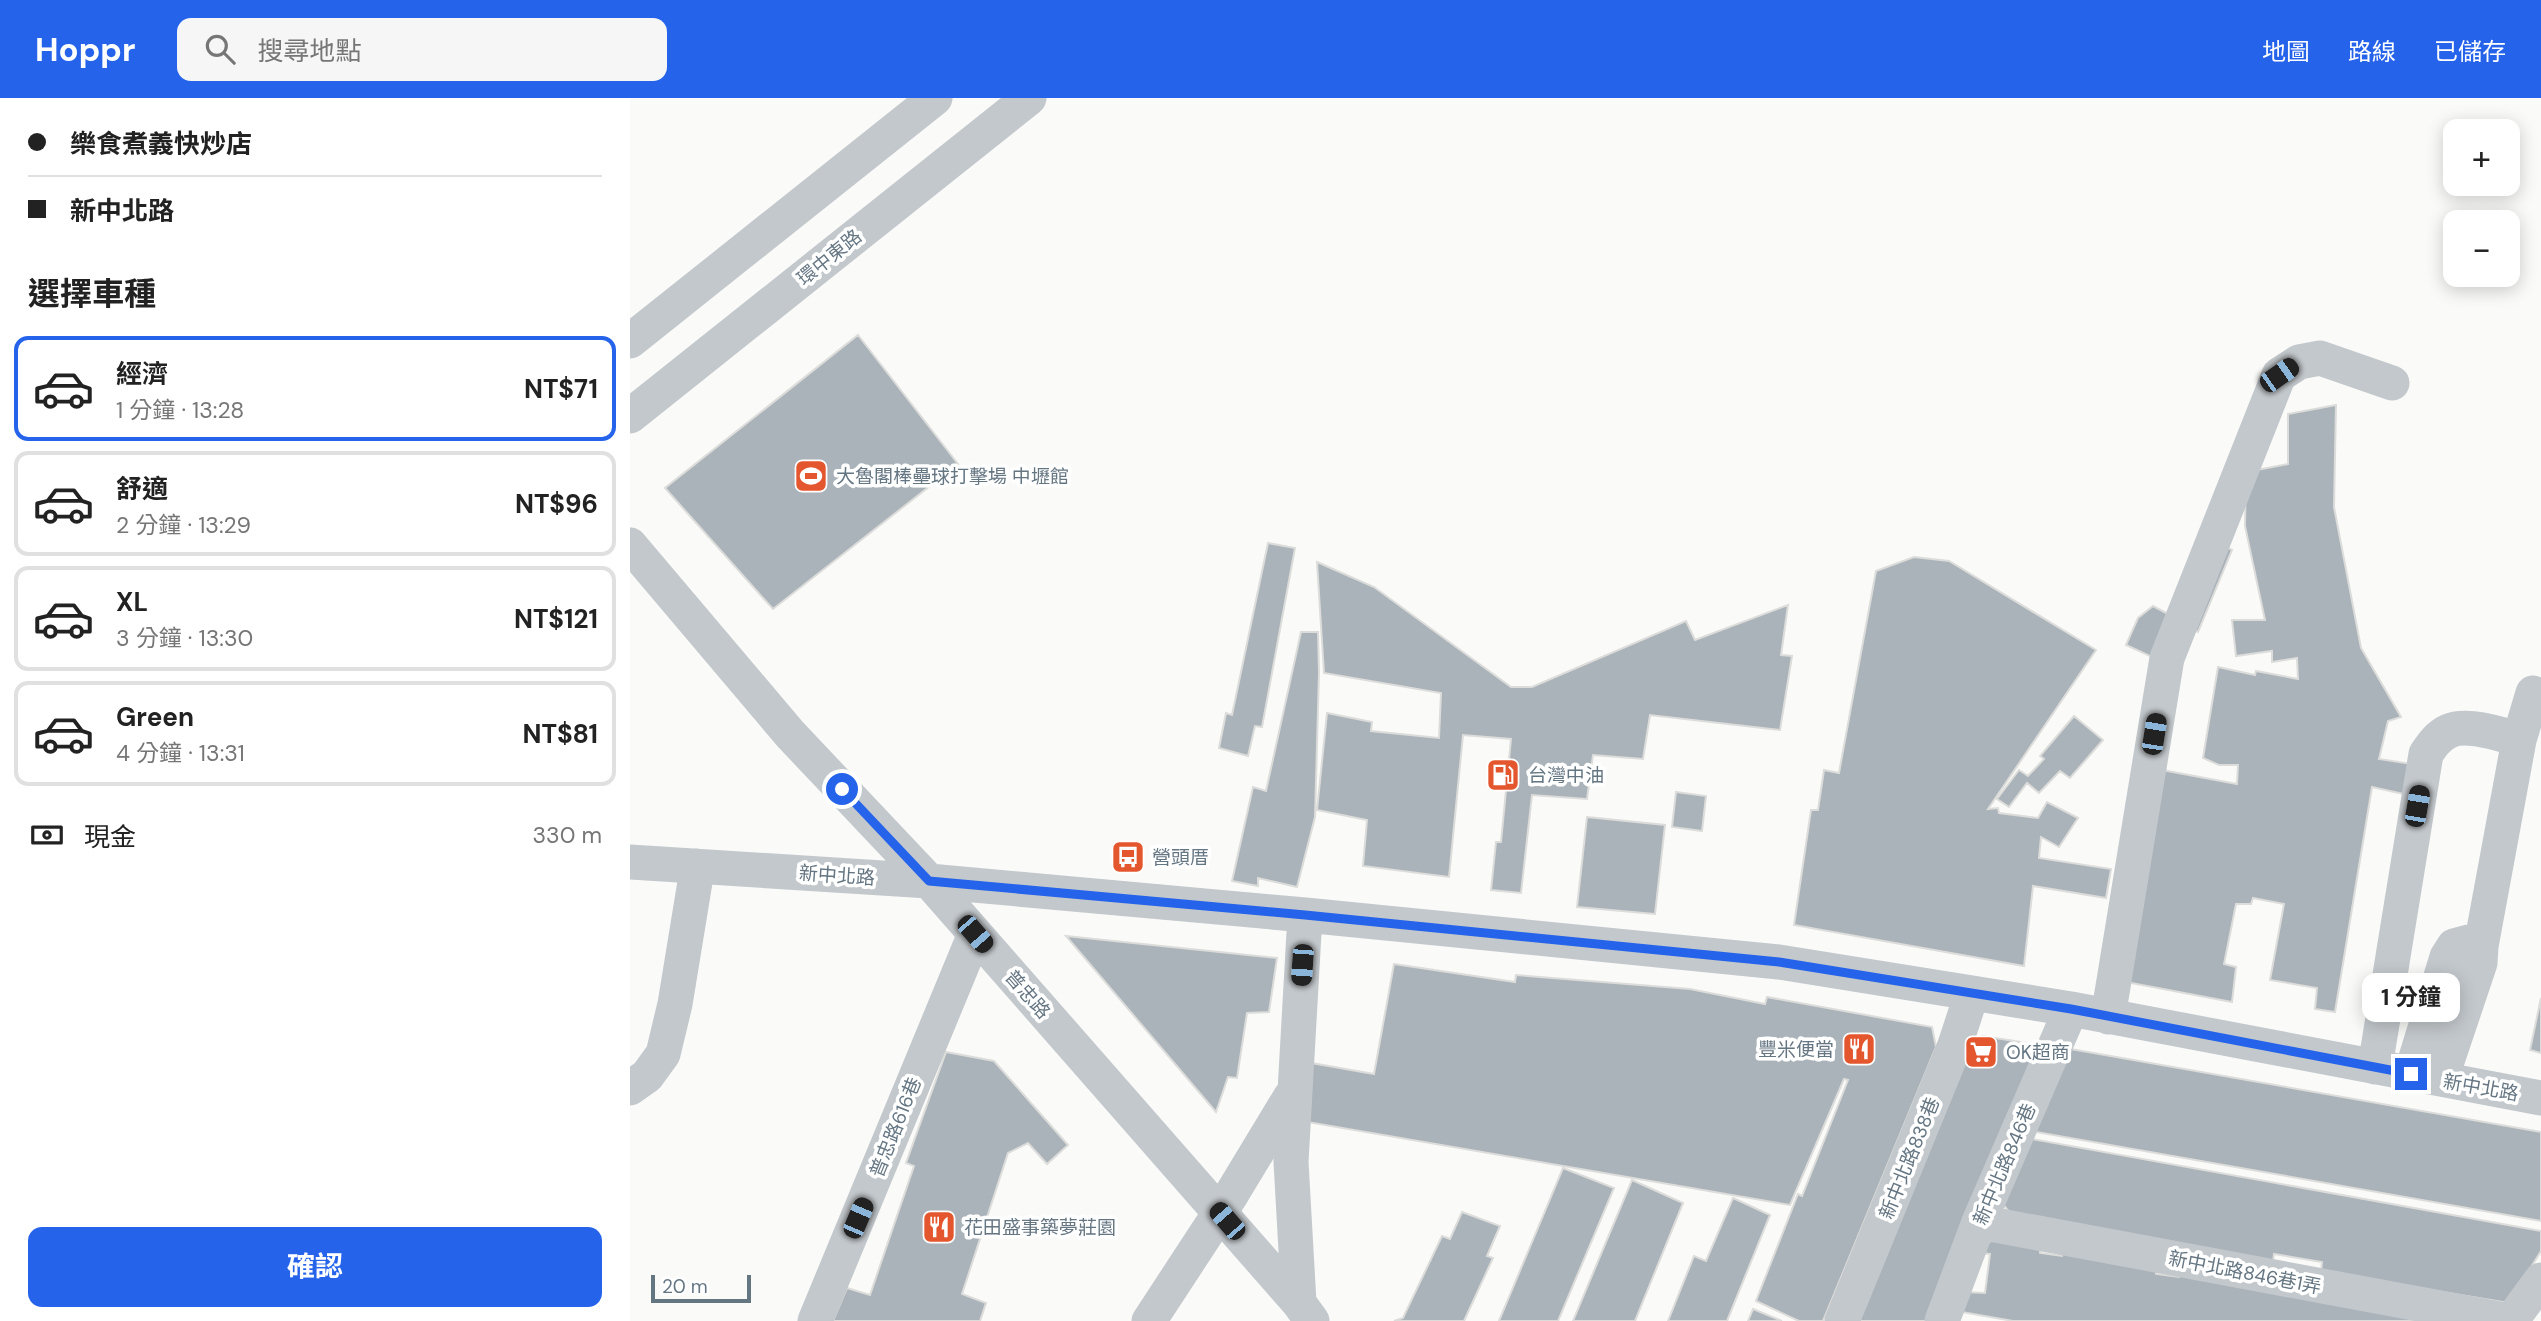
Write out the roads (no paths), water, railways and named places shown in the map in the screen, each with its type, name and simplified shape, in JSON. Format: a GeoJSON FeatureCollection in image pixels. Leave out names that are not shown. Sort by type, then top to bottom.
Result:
{"type":"FeatureCollection","features":[{"type":"Feature","properties":{"kind":"street"},"geometry":{"type":"LineString","coordinates":[[630,341],[936,98]]}},
{"type":"Feature","properties":{"kind":"street","name":"環中東路"},"geometry":{"type":"LineString","coordinates":[[630,416],[1029,98]]}},
{"type":"Feature","properties":{"kind":"street"},"geometry":{"type":"LineString","coordinates":[[2108,1017],[2166,657],[2279,375],[2299,362],[2320,358],[2392,383]]}},
{"type":"Feature","properties":{"kind":"street","name":"普忠路"},"geometry":{"type":"LineString","coordinates":[[630,545],[790,734],[929,881],[1305,1312]]}},
{"type":"Feature","properties":{"kind":"street"},"geometry":{"type":"LineString","coordinates":[[2426,1077],[2480,963],[2519,740],[2533,693]]}},
{"type":"Feature","properties":{"kind":"street"},"geometry":{"type":"LineString","coordinates":[[2375,1067],[2426,754],[2435,740],[2451,729],[2488,730],[2519,740]]}},
{"type":"Feature","properties":{"kind":"street","name":"新中北路"},"geometry":{"type":"LineString","coordinates":[[630,862],[929,881],[1779,962],[2071,1009],[2541,1098]]}},
{"type":"Feature","properties":{"kind":"street"},"geometry":{"type":"LineString","coordinates":[[630,1088],[647,1076],[663,1054],[675,1004],[696,866]]}},
{"type":"Feature","properties":{"kind":"street"},"geometry":{"type":"LineString","coordinates":[[1305,915],[1291,1162],[1305,1312]]}},
{"type":"Feature","properties":{"kind":"street","name":"普忠路616巷"},"geometry":{"type":"LineString","coordinates":[[815,1321],[975,934]]}},
{"type":"Feature","properties":{"kind":"street","name":"新中北路838巷"},"geometry":{"type":"LineString","coordinates":[[1842,1321],[1955,1045],[1972,993]]}},
{"type":"Feature","properties":{"kind":"street","name":"新中北路846巷"},"geometry":{"type":"LineString","coordinates":[[1942,1321],[1979,1223],[2071,1009]]}},
{"type":"Feature","properties":{"kind":"street"},"geometry":{"type":"LineString","coordinates":[[1150,1321],[1295,1091]]}},
{"type":"Feature","properties":{"kind":"street","name":"新中北路846巷1弄"},"geometry":{"type":"LineString","coordinates":[[1979,1223],[2510,1321]]}},
{"type":"Feature","properties":{"kind":"street"},"geometry":{"type":"LineString","coordinates":[[2510,1321],[2541,1280]]}},
{"type":"Feature","properties":{"kind":"place","name":"大魯閣棒壘球打擊場 中壢館"},"geometry":{"type":"Point","coordinates":[811,476]}},
{"type":"Feature","properties":{"kind":"place","name":"台灣中油"},"geometry":{"type":"Point","coordinates":[1503,775]}},
{"type":"Feature","properties":{"kind":"place","name":"營頭厝"},"geometry":{"type":"Point","coordinates":[1128,857]}},
{"type":"Feature","properties":{"kind":"place","name":"豐米便當"},"geometry":{"type":"Point","coordinates":[1859,1049]}},
{"type":"Feature","properties":{"kind":"place","name":"OK超商"},"geometry":{"type":"Point","coordinates":[1981,1052]}},
{"type":"Feature","properties":{"kind":"place","name":"花田盛事築夢莊園"},"geometry":{"type":"Point","coordinates":[939,1227]}}]}
